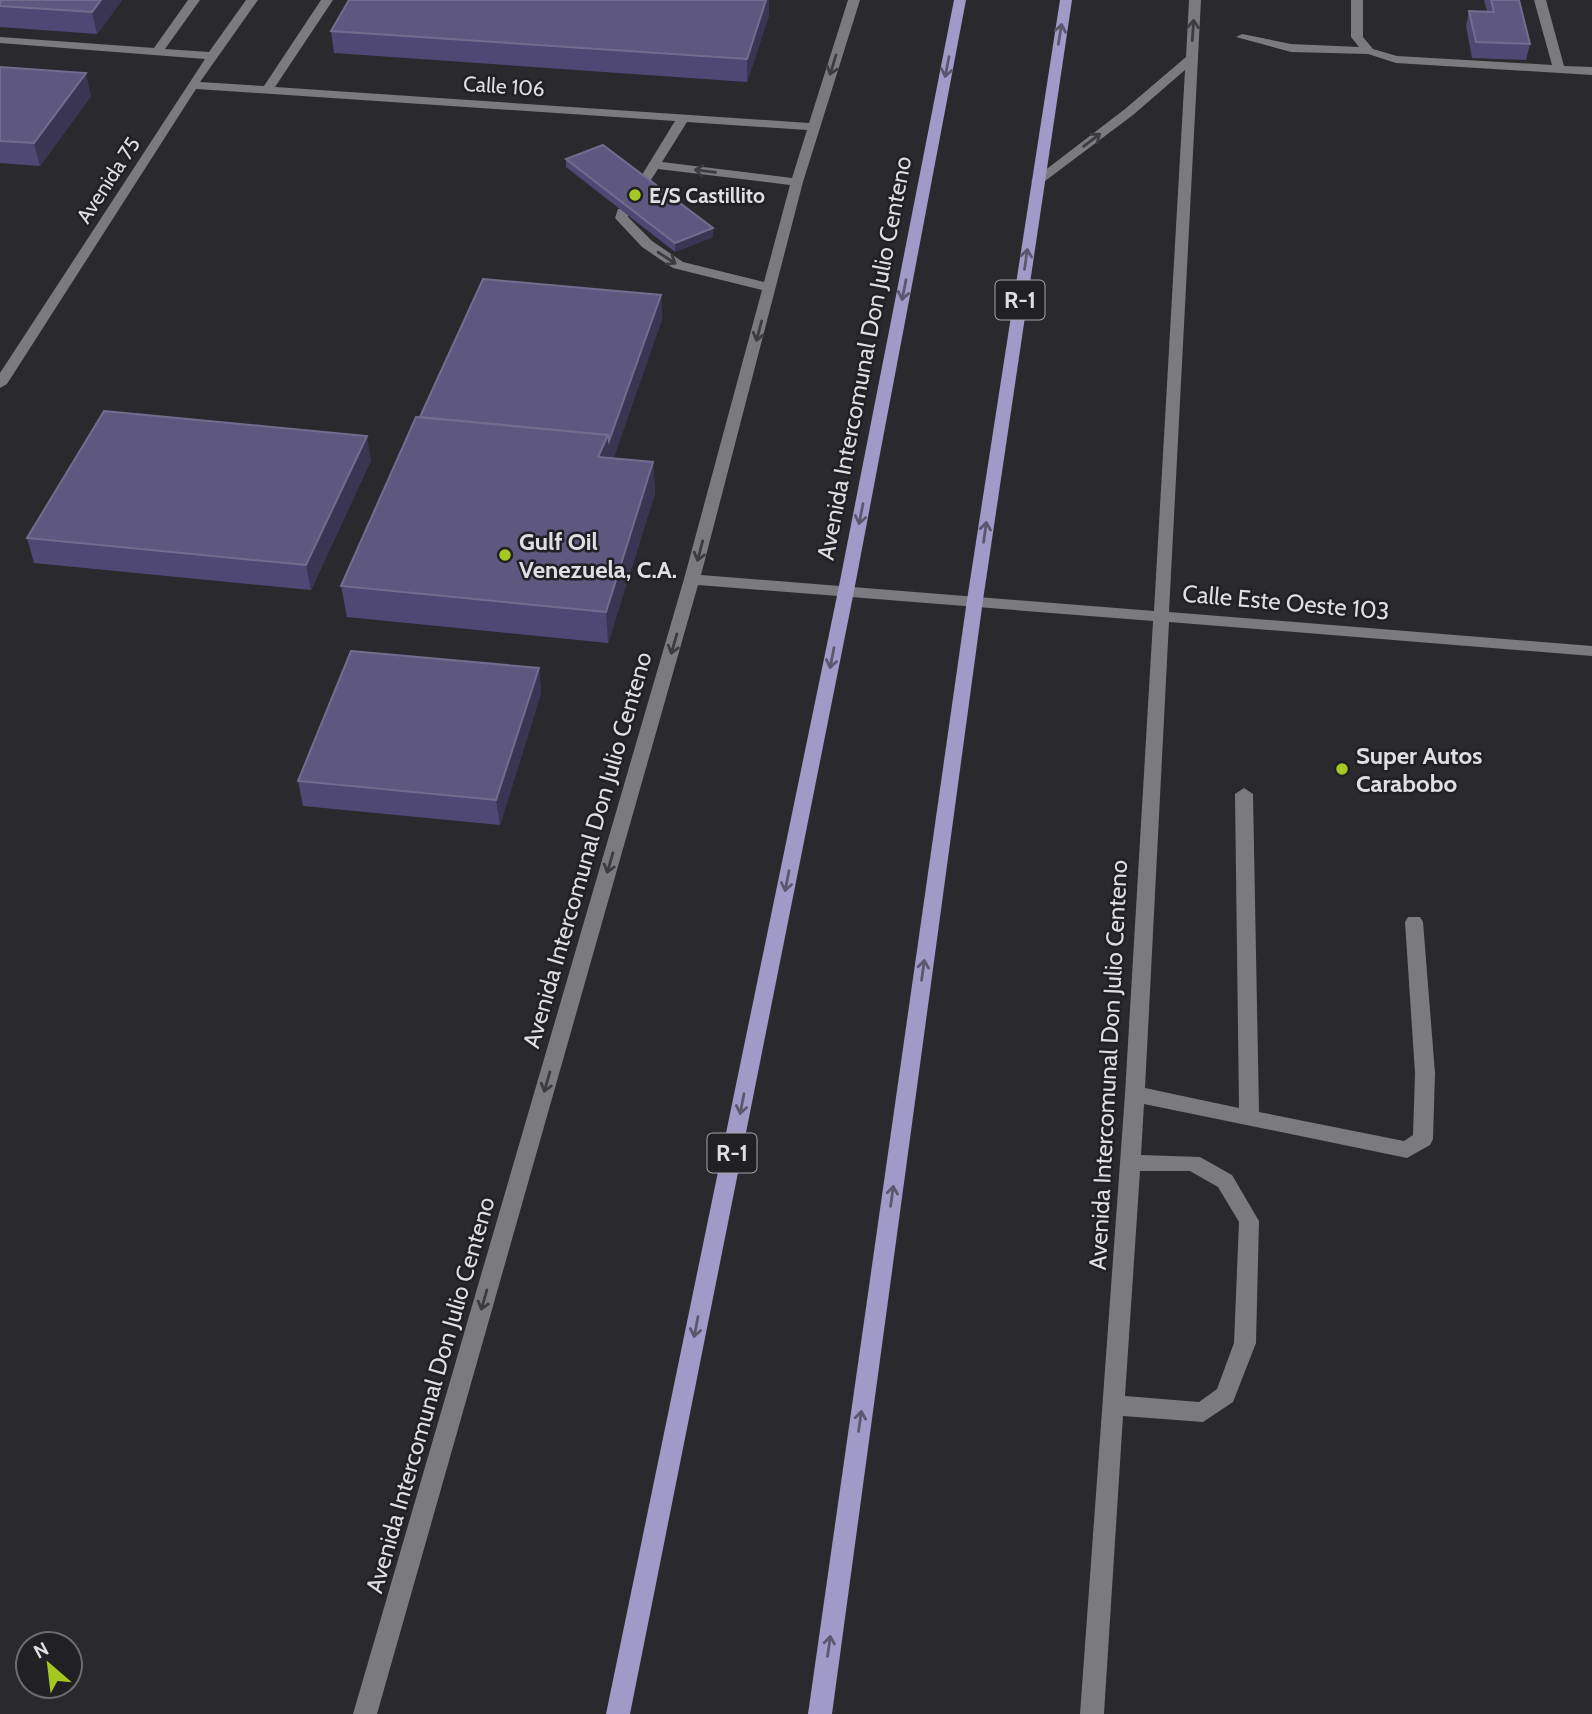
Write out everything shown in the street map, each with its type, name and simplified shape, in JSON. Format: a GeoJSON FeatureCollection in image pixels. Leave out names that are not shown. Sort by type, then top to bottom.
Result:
{"type":"FeatureCollection","features":[{"type":"Feature","properties":{"kind":"main road","name":"Avenida Intercomunal Don Julio Centeno"},"geometry":{"type":"LineString","coordinates":[[618,1714],[846,591],[960,0]]}},
{"type":"Feature","properties":{"kind":"main road","name":"R-1"},"geometry":{"type":"LineString","coordinates":[[820,1714],[975,600],[1066,0]]}},
{"type":"Feature","properties":{"kind":"street"},"geometry":{"type":"LineString","coordinates":[[157,52],[194,0]]}},
{"type":"Feature","properties":{"kind":"street","name":"Avenida 75"},"geometry":{"type":"LineString","coordinates":[[0,384],[192,85],[253,0]]}},
{"type":"Feature","properties":{"kind":"street"},"geometry":{"type":"LineString","coordinates":[[268,89],[327,0]]}},
{"type":"Feature","properties":{"kind":"street","name":"Avenida Intercomunal Don Julio Centeno"},"geometry":{"type":"LineString","coordinates":[[365,1714],[692,579],[797,182],[854,0]]}},
{"type":"Feature","properties":{"kind":"street","name":"Avenida Intercomunal Don Julio Centeno"},"geometry":{"type":"LineString","coordinates":[[1091,1714],[1135,1094],[1195,0]]}},
{"type":"Feature","properties":{"kind":"street"},"geometry":{"type":"LineString","coordinates":[[1357,0],[1357,37],[1369,51]]}},
{"type":"Feature","properties":{"kind":"street"},"geometry":{"type":"LineString","coordinates":[[1540,0],[1559,69]]}},
{"type":"Feature","properties":{"kind":"street"},"geometry":{"type":"LineString","coordinates":[[1242,37],[1291,48],[1369,51],[1395,59],[1592,71]]}},
{"type":"Feature","properties":{"kind":"street"},"geometry":{"type":"LineString","coordinates":[[0,40],[215,56]]}},
{"type":"Feature","properties":{"kind":"street"},"geometry":{"type":"LineString","coordinates":[[1037,181],[1129,112],[1191,59]]}},
{"type":"Feature","properties":{"kind":"street","name":"Calle 106"},"geometry":{"type":"LineString","coordinates":[[192,85],[814,127]]}},
{"type":"Feature","properties":{"kind":"street"},"geometry":{"type":"LineString","coordinates":[[643,183],[683,118]]}},
{"type":"Feature","properties":{"kind":"street"},"geometry":{"type":"LineString","coordinates":[[654,165],[797,182]]}},
{"type":"Feature","properties":{"kind":"street"},"geometry":{"type":"LineString","coordinates":[[624,212],[621,218],[647,244],[678,265],[771,288]]}},
{"type":"Feature","properties":{"kind":"street","name":"Calle Este Oeste 103"},"geometry":{"type":"LineString","coordinates":[[692,579],[1160,614],[1592,651]]}},
{"type":"Feature","properties":{"kind":"street"},"geometry":{"type":"LineString","coordinates":[[1244,794],[1249,1118]]}},
{"type":"Feature","properties":{"kind":"street"},"geometry":{"type":"LineString","coordinates":[[1135,1094],[1407,1150],[1423,1139],[1425,1073],[1414,922]]}},
{"type":"Feature","properties":{"kind":"street"},"geometry":{"type":"LineString","coordinates":[[1112,1405],[1203,1412],[1225,1395],[1245,1343],[1249,1222],[1225,1181],[1193,1163],[1130,1163]]}},
{"type":"Feature","properties":{"kind":"building"},"geometry":{"type":"Polygon","coordinates":[[[0,0],[101,0],[92,12],[0,6],[0,0]]]}},
{"type":"Feature","properties":{"kind":"building"},"geometry":{"type":"Polygon","coordinates":[[[349,0],[766,0],[747,59],[331,31],[349,0]]]}},
{"type":"Feature","properties":{"kind":"building"},"geometry":{"type":"Polygon","coordinates":[[[1491,0],[1519,0],[1530,44],[1476,42],[1469,11],[1494,12],[1491,0]]]}},
{"type":"Feature","properties":{"kind":"building"},"geometry":{"type":"Polygon","coordinates":[[[0,67],[86,73],[34,143],[0,141],[0,67]]]}},
{"type":"Feature","properties":{"kind":"building"},"geometry":{"type":"Polygon","coordinates":[[[603,145],[713,228],[675,243],[566,159],[603,145]]]}},
{"type":"Feature","properties":{"kind":"building"},"geometry":{"type":"Polygon","coordinates":[[[483,279],[661,295],[609,441],[608,435],[420,417],[483,279]]]}},
{"type":"Feature","properties":{"kind":"building"},"geometry":{"type":"Polygon","coordinates":[[[104,411],[367,436],[306,565],[27,538],[104,411]]]}},
{"type":"Feature","properties":{"kind":"building","name":"Gulf Oil Venezuela, C.A."},"geometry":{"type":"Polygon","coordinates":[[[416,417],[608,435],[598,457],[653,462],[606,612],[341,586],[416,417]]]}},
{"type":"Feature","properties":{"kind":"building"},"geometry":{"type":"Polygon","coordinates":[[[351,651],[539,668],[496,800],[298,781],[351,651]]]}},
{"type":"Feature","properties":{"kind":"place","name":"E/S Castillito"},"geometry":{"type":"Point","coordinates":[635,195]}},
{"type":"Feature","properties":{"kind":"place","name":"Gulf Oil Venezuela, C.A."},"geometry":{"type":"Point","coordinates":[505,555]}},
{"type":"Feature","properties":{"kind":"place","name":"Super Autos Carabobo"},"geometry":{"type":"Point","coordinates":[1342,769]}}]}
